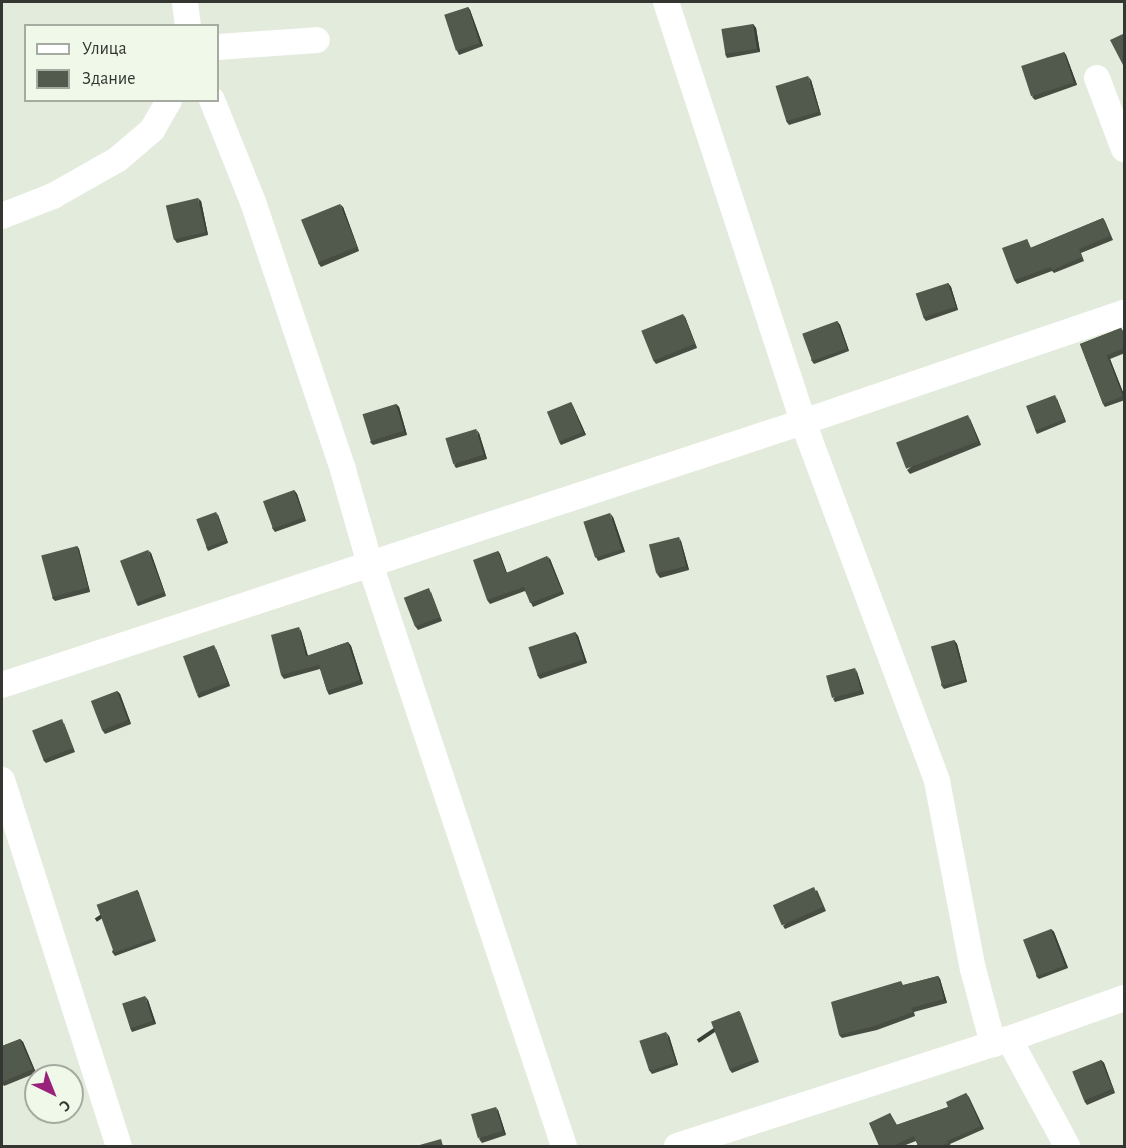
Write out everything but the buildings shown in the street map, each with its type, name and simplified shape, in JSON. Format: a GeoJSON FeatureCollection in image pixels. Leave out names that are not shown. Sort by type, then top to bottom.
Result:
{"type":"FeatureCollection","features":[{"type":"Feature","properties":{"kind":"street"},"geometry":{"type":"LineString","coordinates":[[185,2],[188,24]]}},
{"type":"Feature","properties":{"kind":"street"},"geometry":{"type":"LineString","coordinates":[[666,2],[803,422],[937,781],[973,969],[1001,1041],[1067,1146]]}},
{"type":"Feature","properties":{"kind":"street"},"geometry":{"type":"LineString","coordinates":[[219,47],[317,40]]}},
{"type":"Feature","properties":{"kind":"street"},"geometry":{"type":"LineString","coordinates":[[1097,78],[1125,149]]}},
{"type":"Feature","properties":{"kind":"street"},"geometry":{"type":"LineString","coordinates":[[2,216],[53,196],[118,159],[152,130],[168,102]]}},
{"type":"Feature","properties":{"kind":"street"},"geometry":{"type":"LineString","coordinates":[[213,102],[253,202],[343,470],[370,564],[564,1146]]}},
{"type":"Feature","properties":{"kind":"street"},"geometry":{"type":"LineString","coordinates":[[2,685],[803,422],[1125,313]]}},
{"type":"Feature","properties":{"kind":"street"},"geometry":{"type":"LineString","coordinates":[[2,780],[119,1146]]}},
{"type":"Feature","properties":{"kind":"street"},"geometry":{"type":"LineString","coordinates":[[676,1146],[1001,1041],[1125,998]]}}]}
